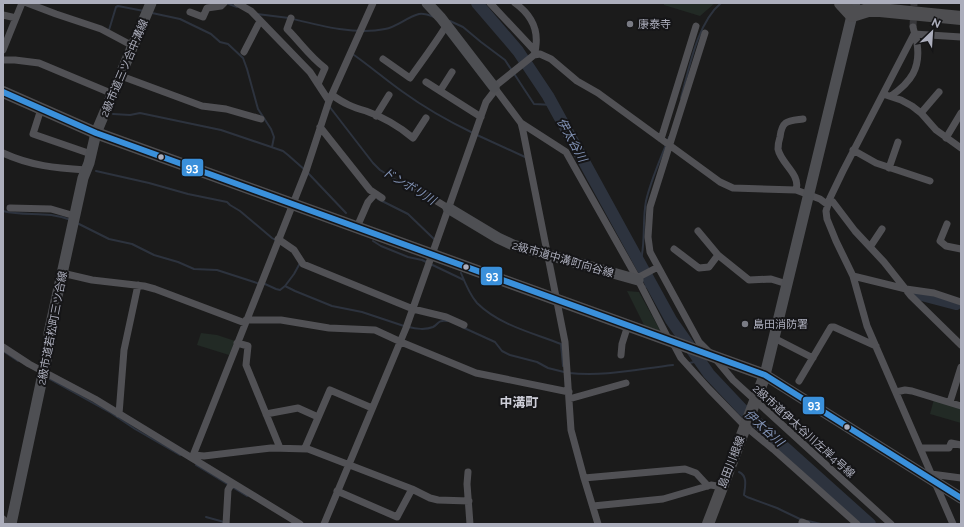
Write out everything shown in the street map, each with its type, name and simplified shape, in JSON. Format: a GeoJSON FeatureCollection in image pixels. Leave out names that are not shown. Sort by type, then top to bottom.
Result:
{"type":"FeatureCollection","features":[{"type":"Feature","properties":{"kind":"highway"},"geometry":{"type":"LineString","coordinates":[[842,3],[854,9],[961,18]]}},
{"type":"Feature","properties":{"kind":"main road"},"geometry":{"type":"LineString","coordinates":[[3,92],[96,133],[357,228],[430,261],[556,300],[765,375]]}},
{"type":"Feature","properties":{"kind":"main road","name":"島田川根線"},"geometry":{"type":"LineString","coordinates":[[708,524],[765,375]]}},
{"type":"Feature","properties":{"kind":"street"},"geometry":{"type":"LineString","coordinates":[[3,50],[22,3]]}},
{"type":"Feature","properties":{"kind":"street"},"geometry":{"type":"LineString","coordinates":[[27,3],[100,29],[133,46]]}},
{"type":"Feature","properties":{"kind":"street","name":"2級市道三ツ合中溝線"},"geometry":{"type":"LineString","coordinates":[[96,133],[151,3]]}},
{"type":"Feature","properties":{"kind":"street"},"geometry":{"type":"LineString","coordinates":[[190,12],[203,17],[207,8],[221,6],[224,3]]}},
{"type":"Feature","properties":{"kind":"street"},"geometry":{"type":"LineString","coordinates":[[237,3],[251,11],[260,20],[310,72],[318,84],[331,98],[401,128],[413,138],[426,118]]}},
{"type":"Feature","properties":{"kind":"street"},"geometry":{"type":"LineString","coordinates":[[193,457],[306,170],[331,98],[373,3]]}},
{"type":"Feature","properties":{"kind":"street"},"geometry":{"type":"LineString","coordinates":[[427,3],[521,123],[566,152],[681,358],[709,389],[746,425],[857,524]]}},
{"type":"Feature","properties":{"kind":"street"},"geometry":{"type":"LineString","coordinates":[[490,3],[534,54],[551,59],[577,81],[598,93],[720,182],[733,188],[796,190],[828,202],[833,202],[855,231],[884,262],[911,296],[961,345]]}},
{"type":"Feature","properties":{"kind":"street"},"geometry":{"type":"LineString","coordinates":[[324,524],[413,309],[488,98],[495,88],[534,54],[536,35],[534,25],[522,8],[515,3]]}},
{"type":"Feature","properties":{"kind":"street"},"geometry":{"type":"LineString","coordinates":[[854,9],[765,375],[932,478],[961,498]]}},
{"type":"Feature","properties":{"kind":"street"},"geometry":{"type":"LineString","coordinates":[[3,15],[16,18]]}},
{"type":"Feature","properties":{"kind":"street"},"geometry":{"type":"LineString","coordinates":[[292,18],[287,29],[313,59],[325,68],[318,84]]}},
{"type":"Feature","properties":{"kind":"street"},"geometry":{"type":"LineString","coordinates":[[244,52],[260,20]]}},
{"type":"Feature","properties":{"kind":"street"},"geometry":{"type":"LineString","coordinates":[[383,59],[410,78],[429,50],[437,42],[446,26]]}},
{"type":"Feature","properties":{"kind":"street"},"geometry":{"type":"LineString","coordinates":[[661,139],[696,26]]}},
{"type":"Feature","properties":{"kind":"street"},"geometry":{"type":"LineString","coordinates":[[914,31],[961,37]]}},
{"type":"Feature","properties":{"kind":"street"},"geometry":{"type":"LineString","coordinates":[[914,31],[853,150],[828,202],[826,211],[827,219],[853,276],[867,326],[953,524]]}},
{"type":"Feature","properties":{"kind":"street"},"geometry":{"type":"LineString","coordinates":[[891,96],[903,88],[916,70],[918,51],[914,31]]}},
{"type":"Feature","properties":{"kind":"street","name":"2級市道伊太谷川左岸4号線"},"geometry":{"type":"LineString","coordinates":[[705,33],[650,207],[648,226],[650,252],[699,342],[714,357],[732,380],[891,524]]}},
{"type":"Feature","properties":{"kind":"street"},"geometry":{"type":"LineString","coordinates":[[3,60],[39,63],[113,94]]}},
{"type":"Feature","properties":{"kind":"street"},"geometry":{"type":"LineString","coordinates":[[440,91],[452,72]]}},
{"type":"Feature","properties":{"kind":"street"},"geometry":{"type":"LineString","coordinates":[[121,76],[202,106],[226,109],[261,119]]}},
{"type":"Feature","properties":{"kind":"street"},"geometry":{"type":"LineString","coordinates":[[426,82],[481,117]]}},
{"type":"Feature","properties":{"kind":"street"},"geometry":{"type":"LineString","coordinates":[[921,113],[939,92]]}},
{"type":"Feature","properties":{"kind":"street"},"geometry":{"type":"LineString","coordinates":[[883,94],[902,100],[921,113],[936,130],[961,148]]}},
{"type":"Feature","properties":{"kind":"street"},"geometry":{"type":"LineString","coordinates":[[376,116],[389,95]]}},
{"type":"Feature","properties":{"kind":"street"},"geometry":{"type":"LineString","coordinates":[[41,109],[33,134],[89,162]]}},
{"type":"Feature","properties":{"kind":"street"},"geometry":{"type":"LineString","coordinates":[[946,138],[961,113]]}},
{"type":"Feature","properties":{"kind":"street"},"geometry":{"type":"LineString","coordinates":[[796,190],[796,179],[782,158],[778,148],[781,128],[784,124],[791,120],[803,119]]}},
{"type":"Feature","properties":{"kind":"street"},"geometry":{"type":"LineString","coordinates":[[521,123],[565,342],[572,430],[584,478],[598,524]]}},
{"type":"Feature","properties":{"kind":"street"},"geometry":{"type":"LineString","coordinates":[[320,127],[370,190],[382,198]]}},
{"type":"Feature","properties":{"kind":"street","name":"2級市道若松町三ツ合線"},"geometry":{"type":"LineString","coordinates":[[9,524],[44,372],[50,341],[50,333],[65,274],[83,178],[89,162],[96,133]]}},
{"type":"Feature","properties":{"kind":"street"},"geometry":{"type":"LineString","coordinates":[[889,168],[898,142]]}},
{"type":"Feature","properties":{"kind":"street"},"geometry":{"type":"LineString","coordinates":[[853,150],[876,163],[930,181]]}},
{"type":"Feature","properties":{"kind":"street"},"geometry":{"type":"LineString","coordinates":[[3,153],[32,164],[50,167],[89,162]]}},
{"type":"Feature","properties":{"kind":"street"},"geometry":{"type":"LineString","coordinates":[[89,162],[89,180],[65,274],[92,280],[155,288],[246,321],[282,320],[329,328],[375,330],[400,342],[476,373],[569,396],[626,384]]}},
{"type":"Feature","properties":{"kind":"street"},"geometry":{"type":"LineString","coordinates":[[412,186],[448,208]]}},
{"type":"Feature","properties":{"kind":"street"},"geometry":{"type":"LineString","coordinates":[[357,228],[368,202],[375,194]]}},
{"type":"Feature","properties":{"kind":"street"},"geometry":{"type":"LineString","coordinates":[[10,208],[51,209],[75,216]]}},
{"type":"Feature","properties":{"kind":"street","name":"2級市道中溝町向谷線"},"geometry":{"type":"LineString","coordinates":[[448,208],[498,238],[513,245],[638,279]]}},
{"type":"Feature","properties":{"kind":"street"},"geometry":{"type":"LineString","coordinates":[[948,224],[940,241],[946,246],[961,249]]}},
{"type":"Feature","properties":{"kind":"street"},"geometry":{"type":"LineString","coordinates":[[870,246],[882,229]]}},
{"type":"Feature","properties":{"kind":"street"},"geometry":{"type":"LineString","coordinates":[[698,231],[718,255],[749,280],[771,279],[787,284]]}},
{"type":"Feature","properties":{"kind":"street"},"geometry":{"type":"LineString","coordinates":[[278,239],[294,250],[303,264],[413,309],[446,317],[464,325]]}},
{"type":"Feature","properties":{"kind":"street"},"geometry":{"type":"LineString","coordinates":[[674,249],[699,268],[708,267],[718,255]]}},
{"type":"Feature","properties":{"kind":"street"},"geometry":{"type":"LineString","coordinates":[[638,279],[658,267]]}},
{"type":"Feature","properties":{"kind":"street"},"geometry":{"type":"LineString","coordinates":[[853,276],[906,289],[934,293],[961,302]]}},
{"type":"Feature","properties":{"kind":"street"},"geometry":{"type":"LineString","coordinates":[[119,414],[124,350],[138,285]]}},
{"type":"Feature","properties":{"kind":"street"},"geometry":{"type":"LineString","coordinates":[[621,355],[622,344],[628,325]]}},
{"type":"Feature","properties":{"kind":"street"},"geometry":{"type":"LineString","coordinates":[[799,381],[831,328],[834,327],[876,346]]}},
{"type":"Feature","properties":{"kind":"street"},"geometry":{"type":"LineString","coordinates":[[774,338],[813,358]]}},
{"type":"Feature","properties":{"kind":"street"},"geometry":{"type":"LineString","coordinates":[[237,343],[248,346],[246,365],[280,448]]}},
{"type":"Feature","properties":{"kind":"street"},"geometry":{"type":"LineString","coordinates":[[3,347],[193,457],[232,483],[300,524]]}},
{"type":"Feature","properties":{"kind":"street"},"geometry":{"type":"LineString","coordinates":[[950,402],[959,378],[961,367]]}},
{"type":"Feature","properties":{"kind":"street"},"geometry":{"type":"LineString","coordinates":[[305,448],[330,390],[372,408]]}},
{"type":"Feature","properties":{"kind":"street"},"geometry":{"type":"LineString","coordinates":[[896,392],[905,390],[912,391],[961,406]]}},
{"type":"Feature","properties":{"kind":"street"},"geometry":{"type":"LineString","coordinates":[[266,414],[298,408],[318,417]]}},
{"type":"Feature","properties":{"kind":"street"},"geometry":{"type":"LineString","coordinates":[[920,448],[949,448],[951,443],[961,446]]}},
{"type":"Feature","properties":{"kind":"street"},"geometry":{"type":"LineString","coordinates":[[193,457],[271,448],[305,448],[315,450],[438,500],[469,501]]}},
{"type":"Feature","properties":{"kind":"street"},"geometry":{"type":"LineString","coordinates":[[584,478],[685,469],[696,473],[708,486]]}},
{"type":"Feature","properties":{"kind":"street"},"geometry":{"type":"LineString","coordinates":[[468,472],[467,484],[470,524]]}},
{"type":"Feature","properties":{"kind":"street"},"geometry":{"type":"LineString","coordinates":[[932,478],[961,478]]}},
{"type":"Feature","properties":{"kind":"street"},"geometry":{"type":"LineString","coordinates":[[226,524],[228,490],[232,483]]}},
{"type":"Feature","properties":{"kind":"street"},"geometry":{"type":"LineString","coordinates":[[593,506],[663,499],[711,485],[722,488]]}},
{"type":"Feature","properties":{"kind":"street"},"geometry":{"type":"LineString","coordinates":[[337,491],[397,517],[412,490]]}},
{"type":"Feature","properties":{"kind":"street"},"geometry":{"type":"LineString","coordinates":[[3,519],[9,524]]}},
{"type":"Feature","properties":{"kind":"shaded area"},"geometry":{"type":"Polygon","coordinates":[[[664,3],[715,3],[700,16],[664,5],[664,3]]]}},
{"type":"Feature","properties":{"kind":"shaded area"},"geometry":{"type":"Polygon","coordinates":[[[627,291],[639,292],[661,332],[644,325],[627,291]]]}},
{"type":"Feature","properties":{"kind":"shaded area"},"geometry":{"type":"Polygon","coordinates":[[[201,333],[217,335],[235,341],[229,355],[197,345],[201,333]]]}},
{"type":"Feature","properties":{"kind":"shaded area"},"geometry":{"type":"Polygon","coordinates":[[[934,399],[961,407],[961,423],[930,414],[934,399]]]}},
{"type":"Feature","properties":{"kind":"waterway","name":"ドンボリ川"},"geometry":{"type":"LineString","coordinates":[[226,3],[237,7]]}},
{"type":"Feature","properties":{"kind":"waterway","name":"伊太谷川"},"geometry":{"type":"LineString","coordinates":[[477,3],[518,51],[548,96],[671,320],[709,374],[742,409],[870,524]]}},
{"type":"Feature","properties":{"kind":"waterway"},"geometry":{"type":"LineString","coordinates":[[681,98],[691,60],[700,34],[706,22],[721,3]]}},
{"type":"Feature","properties":{"kind":"waterway"},"geometry":{"type":"LineString","coordinates":[[109,30],[116,7],[118,6],[144,11]]}},
{"type":"Feature","properties":{"kind":"waterway"},"geometry":{"type":"LineString","coordinates":[[152,13],[180,19],[211,34],[220,42],[228,44],[243,58],[258,109],[271,129],[274,137],[272,147]]}},
{"type":"Feature","properties":{"kind":"waterway"},"geometry":{"type":"LineString","coordinates":[[257,14],[289,18]]}},
{"type":"Feature","properties":{"kind":"waterway"},"geometry":{"type":"LineString","coordinates":[[293,19],[339,29],[374,31],[389,28],[419,14],[434,17]]}},
{"type":"Feature","properties":{"kind":"waterway"},"geometry":{"type":"LineString","coordinates":[[450,21],[463,27],[505,60],[534,104],[553,105]]}},
{"type":"Feature","properties":{"kind":"waterway"},"geometry":{"type":"LineString","coordinates":[[354,55],[420,103],[473,133]]}},
{"type":"Feature","properties":{"kind":"waterway","name":"ドンボリ川"},"geometry":{"type":"LineString","coordinates":[[329,106],[373,163],[380,170],[412,190]]}},
{"type":"Feature","properties":{"kind":"waterway"},"geometry":{"type":"LineString","coordinates":[[113,114],[130,115],[140,113],[221,130],[283,151],[305,170]]}},
{"type":"Feature","properties":{"kind":"waterway"},"geometry":{"type":"LineString","coordinates":[[477,135],[525,157]]}},
{"type":"Feature","properties":{"kind":"waterway"},"geometry":{"type":"LineString","coordinates":[[640,264],[643,249],[646,201],[653,177],[669,137]]}},
{"type":"Feature","properties":{"kind":"waterway"},"geometry":{"type":"LineString","coordinates":[[96,171],[227,202],[277,241]]}},
{"type":"Feature","properties":{"kind":"waterway"},"geometry":{"type":"LineString","coordinates":[[308,173],[346,213]]}},
{"type":"Feature","properties":{"kind":"waterway"},"geometry":{"type":"LineString","coordinates":[[378,199],[408,214],[434,239]]}},
{"type":"Feature","properties":{"kind":"waterway"},"geometry":{"type":"LineString","coordinates":[[3,211],[20,214],[53,215],[71,220]]}},
{"type":"Feature","properties":{"kind":"waterway"},"geometry":{"type":"LineString","coordinates":[[77,223],[109,239],[132,244],[154,255],[178,262],[194,269],[217,270],[280,290],[285,286],[332,306],[362,312],[404,326]]}},
{"type":"Feature","properties":{"kind":"waterway"},"geometry":{"type":"LineString","coordinates":[[373,241],[381,246],[408,257],[422,260],[464,280]]}},
{"type":"Feature","properties":{"kind":"waterway"},"geometry":{"type":"LineString","coordinates":[[285,286],[300,263]]}},
{"type":"Feature","properties":{"kind":"waterway"},"geometry":{"type":"LineString","coordinates":[[461,273],[472,296],[486,311],[517,328],[561,344],[563,366]]}},
{"type":"Feature","properties":{"kind":"waterway","name":"ドンボリ川"},"geometry":{"type":"LineString","coordinates":[[643,286],[652,286]]}},
{"type":"Feature","properties":{"kind":"waterway"},"geometry":{"type":"LineString","coordinates":[[914,293],[956,304]]}},
{"type":"Feature","properties":{"kind":"waterway"},"geometry":{"type":"LineString","coordinates":[[409,327],[427,329],[440,322],[447,321]]}},
{"type":"Feature","properties":{"kind":"waterway"},"geometry":{"type":"LineString","coordinates":[[462,327],[495,342],[502,351],[510,355],[537,362],[548,368],[564,372]]}},
{"type":"Feature","properties":{"kind":"waterway"},"geometry":{"type":"LineString","coordinates":[[3,351],[18,361]]}},
{"type":"Feature","properties":{"kind":"waterway"},"geometry":{"type":"LineString","coordinates":[[689,363],[700,361]]}},
{"type":"Feature","properties":{"kind":"waterway"},"geometry":{"type":"LineString","coordinates":[[569,373],[595,374],[673,365]]}},
{"type":"Feature","properties":{"kind":"waterway"},"geometry":{"type":"LineString","coordinates":[[46,377],[111,413],[180,455]]}},
{"type":"Feature","properties":{"kind":"waterway"},"geometry":{"type":"LineString","coordinates":[[196,465],[247,496]]}},
{"type":"Feature","properties":{"kind":"waterway"},"geometry":{"type":"LineString","coordinates":[[739,472],[745,479],[744,495],[802,520]]}},
{"type":"Feature","properties":{"kind":"waterway"},"geometry":{"type":"LineString","coordinates":[[206,517],[224,522]]}},
{"type":"Feature","properties":{"kind":"waterway"},"geometry":{"type":"LineString","coordinates":[[808,521],[821,524]]}},
{"type":"Feature","properties":{"kind":"tunnel"},"geometry":{"type":"LineString","coordinates":[[913,27],[914,3]]}},
{"type":"Feature","properties":{"kind":"transit line","name":"93"},"geometry":{"type":"LineString","coordinates":[[3,92],[96,133],[765,375],[961,498]]}},
{"type":"Feature","properties":{"kind":"place","name":"康泰寺"},"geometry":{"type":"Point","coordinates":[630,24]}},
{"type":"Feature","properties":{"kind":"place","name":"島田消防署"},"geometry":{"type":"Point","coordinates":[745,324]}},
{"type":"Feature","properties":{"kind":"district","name":"中溝町"},"geometry":{"type":"Point","coordinates":[519,402]}}]}
